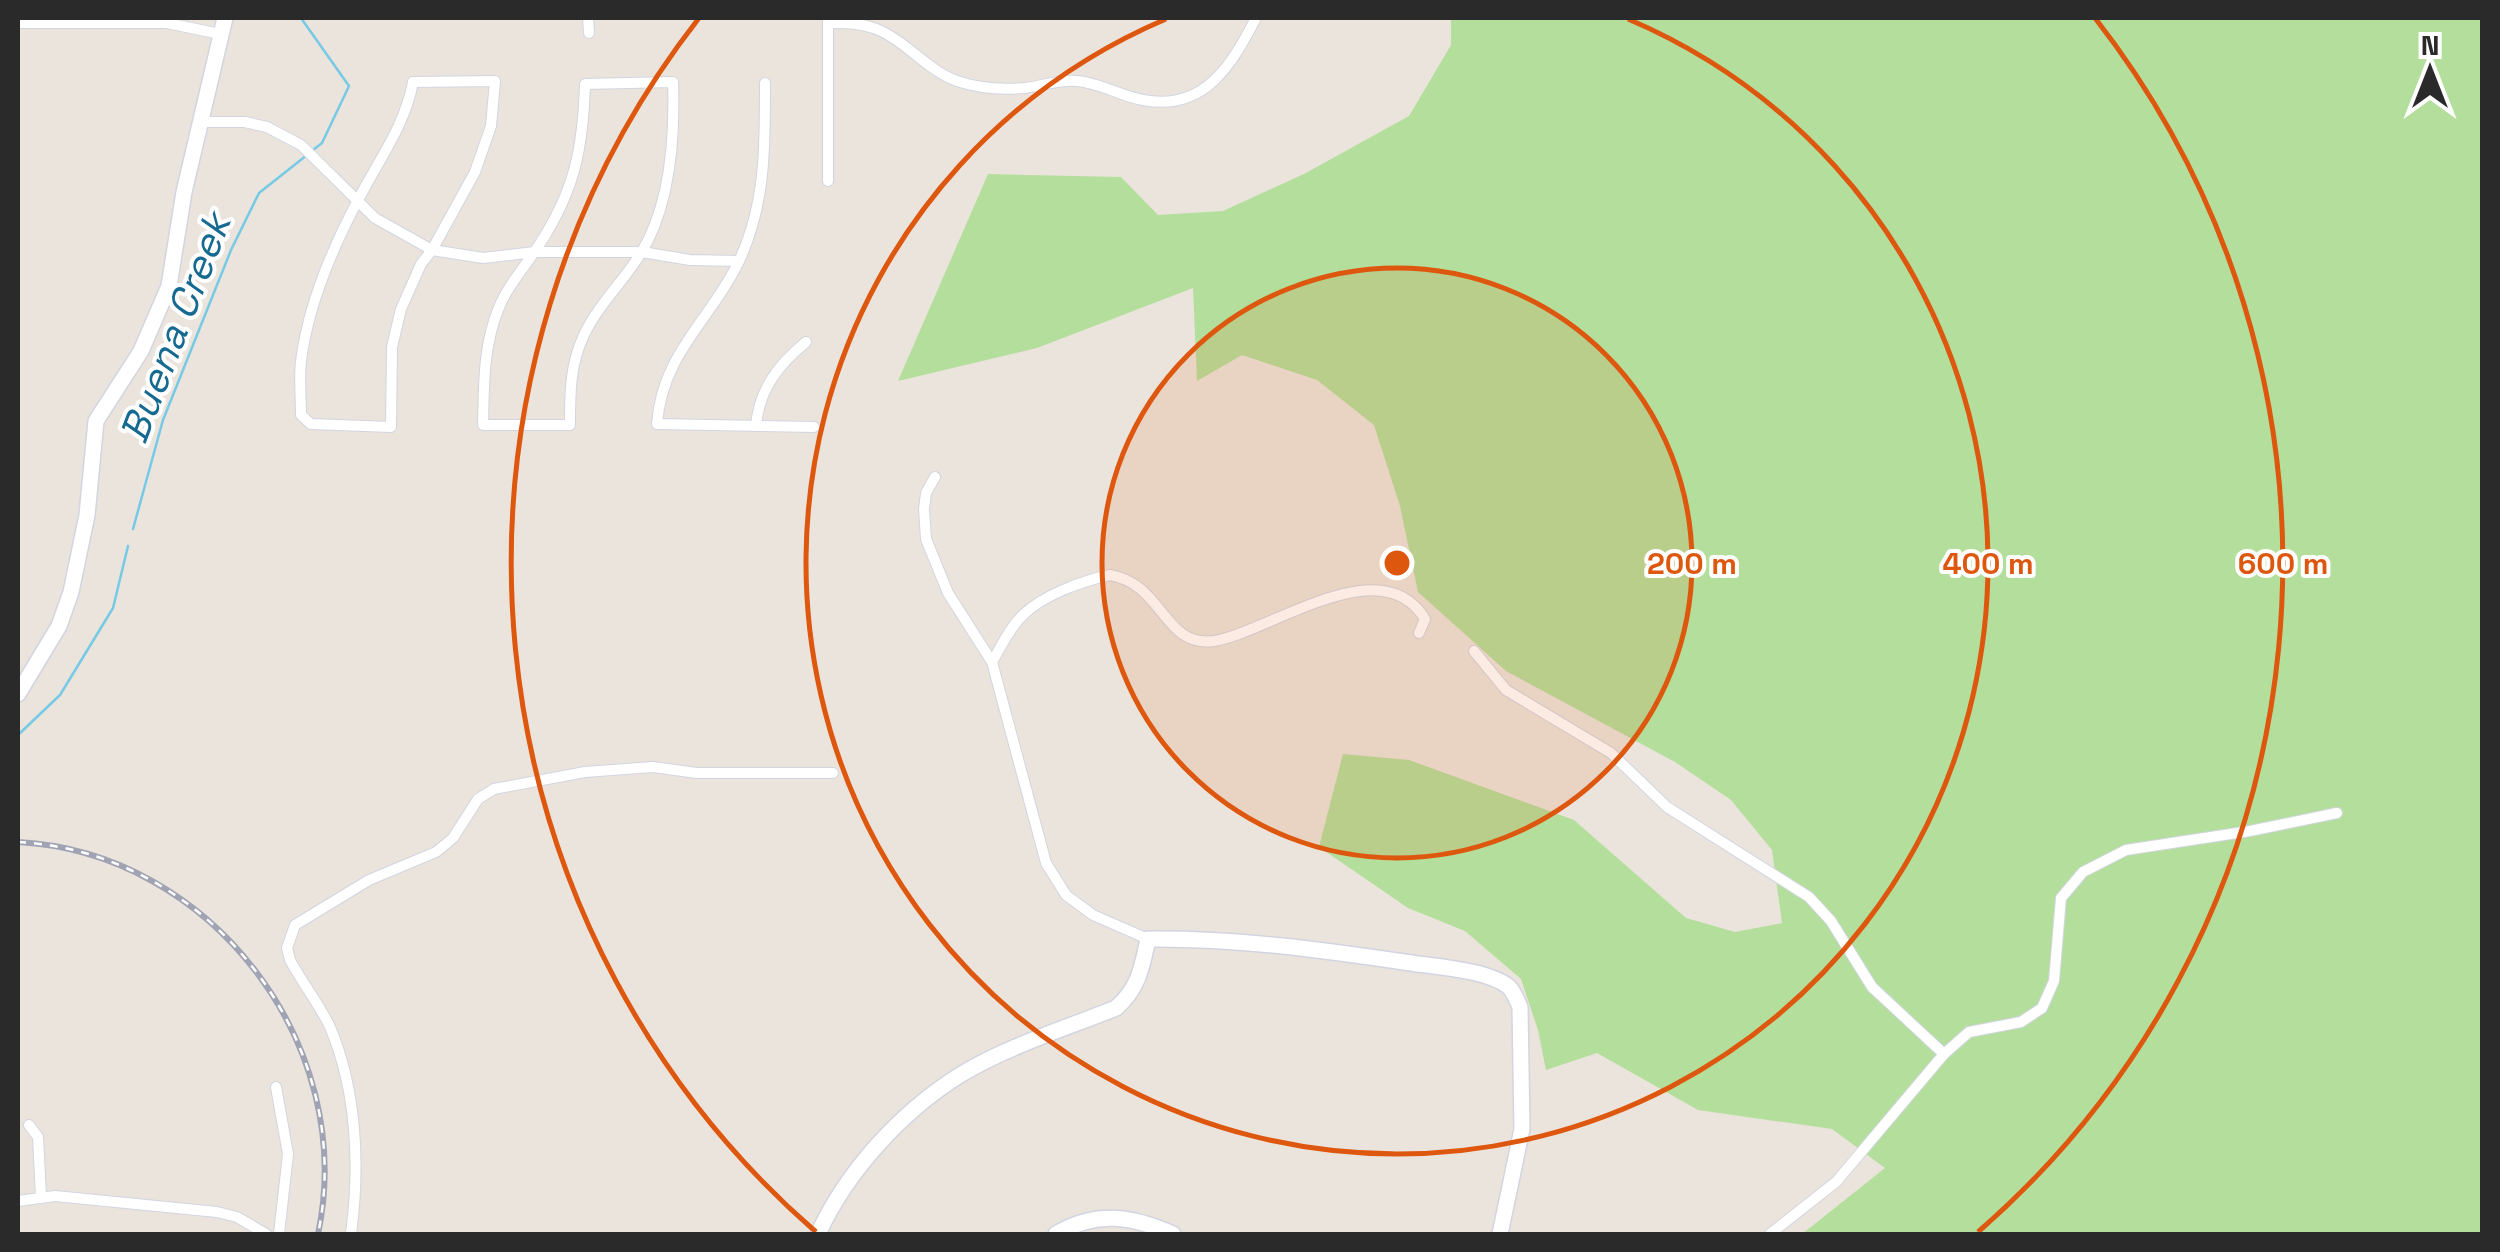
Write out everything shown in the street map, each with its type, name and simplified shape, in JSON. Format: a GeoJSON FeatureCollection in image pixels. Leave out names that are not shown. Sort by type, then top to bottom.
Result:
{"type":"FeatureCollection","features":[{"type":"Feature","properties":{"kind":"street"},"geometry":{"type":"LineString","coordinates":[[588,18],[589,32]]}},
{"type":"Feature","properties":{"kind":"street"},"geometry":{"type":"LineString","coordinates":[[828,180],[828,20],[879,30],[928,66],[957,81],[991,89],[1076,81],[1158,102],[1199,92],[1221,76],[1256,18]]}},
{"type":"Feature","properties":{"kind":"street"},"geometry":{"type":"LineString","coordinates":[[18,23],[222,26],[168,286],[141,351],[96,421],[87,515],[71,592],[59,626],[20,685]]}},
{"type":"Feature","properties":{"kind":"street"},"geometry":{"type":"LineString","coordinates":[[495,81],[487,143],[401,309],[392,347],[391,427],[312,424],[301,415],[301,364],[308,324],[356,202],[402,122],[413,82],[495,81]]}},
{"type":"Feature","properties":{"kind":"street"},"geometry":{"type":"LineString","coordinates":[[673,82],[675,130],[659,214],[642,252],[585,333],[570,382],[570,425],[483,426],[491,328],[511,284],[535,252],[558,216],[577,168],[584,132],[585,84],[673,82]]}},
{"type":"Feature","properties":{"kind":"street"},"geometry":{"type":"LineString","coordinates":[[765,83],[765,162],[757,215],[739,261],[669,370],[657,424],[814,427]]}},
{"type":"Feature","properties":{"kind":"street"},"geometry":{"type":"LineString","coordinates":[[200,122],[245,122],[267,127],[305,148],[356,202],[390,228],[432,250],[483,258],[535,252],[642,252],[690,260],[739,261]]}},
{"type":"Feature","properties":{"kind":"street"},"geometry":{"type":"LineString","coordinates":[[756,426],[770,378],[806,342]]}},
{"type":"Feature","properties":{"kind":"street"},"geometry":{"type":"LineString","coordinates":[[934,477],[924,508],[926,539],[948,593],[992,662],[1046,863],[1066,895],[1093,915],[1148,939],[1208,938],[1294,946],[1470,972],[1506,984],[1520,1007],[1522,1129],[1500,1234]]}},
{"type":"Feature","properties":{"kind":"street"},"geometry":{"type":"LineString","coordinates":[[992,662],[1021,616],[1033,606],[1110,576],[1142,588],[1180,635],[1197,640],[1228,638],[1328,597],[1356,592],[1382,592],[1408,600],[1425,619],[1419,633]]}},
{"type":"Feature","properties":{"kind":"street"},"geometry":{"type":"LineString","coordinates":[[1474,651],[1506,690],[1611,753],[1667,807],[1810,897],[1831,921],[1872,987],[1944,1054]]}},
{"type":"Feature","properties":{"kind":"street"},"geometry":{"type":"LineString","coordinates":[[351,1234],[356,1155],[352,1115],[329,1025],[290,960],[287,948],[294,925],[368,880],[436,852],[453,838],[478,799],[494,789],[585,772],[653,767],[697,773],[832,774]]}},
{"type":"Feature","properties":{"kind":"street"},"geometry":{"type":"LineString","coordinates":[[1770,1234],[1836,1182],[1944,1054],[1969,1032],[2021,1022],[2042,1008],[2054,982],[2061,898],[2083,872],[2126,850],[2337,813]]}},
{"type":"Feature","properties":{"kind":"street"},"geometry":{"type":"LineString","coordinates":[[818,1234],[838,1197],[885,1137],[950,1084],[1004,1053],[1116,1008],[1130,996],[1140,977],[1148,939]]}},
{"type":"Feature","properties":{"kind":"street"},"geometry":{"type":"LineString","coordinates":[[276,1087],[288,1154],[279,1234]]}},
{"type":"Feature","properties":{"kind":"street"},"geometry":{"type":"LineString","coordinates":[[29,1125],[38,1137],[42,1197]]}},
{"type":"Feature","properties":{"kind":"street"},"geometry":{"type":"LineString","coordinates":[[18,1201],[42,1197],[217,1212],[237,1217],[266,1234]]}},
{"type":"Feature","properties":{"kind":"street"},"geometry":{"type":"LineString","coordinates":[[1056,1234],[1075,1223],[1102,1216],[1130,1218],[1173,1234]]}},
{"type":"Feature","properties":{"kind":"green space"},"geometry":{"type":"Polygon","coordinates":[[[1451,18],[2482,18],[2482,1234],[1802,1234],[1885,1168],[1832,1129],[1698,1110],[1597,1053],[1546,1070],[1521,979],[1465,931],[1408,908],[1319,847],[1343,754],[1409,760],[1574,820],[1686,918],[1735,932],[1782,923],[1772,850],[1731,800],[1675,762],[1506,671],[1418,592],[1400,506],[1374,425],[1317,380],[1242,355],[1197,381],[1193,288],[1037,348],[898,381],[988,174],[1121,177],[1158,215],[1223,211],[1304,174],[1409,116],[1451,45],[1451,18]]]}},
{"type":"Feature","properties":{"kind":"waterway","name":"Buena Creek"},"geometry":{"type":"LineString","coordinates":[[301,18],[349,86],[322,143],[313,150]]}},
{"type":"Feature","properties":{"kind":"waterway","name":"Buena Creek"},"geometry":{"type":"LineString","coordinates":[[133,529],[163,420],[231,250],[259,193],[307,155]]}},
{"type":"Feature","properties":{"kind":"waterway","name":"Buena Creek"},"geometry":{"type":"LineString","coordinates":[[18,735],[60,695],[113,608],[128,546]]}},
{"type":"Feature","properties":{"kind":"railway"},"geometry":{"type":"LineString","coordinates":[[18,842],[88,854],[152,881],[209,921],[256,971],[292,1030],[315,1095],[325,1164],[318,1234]]}}]}
